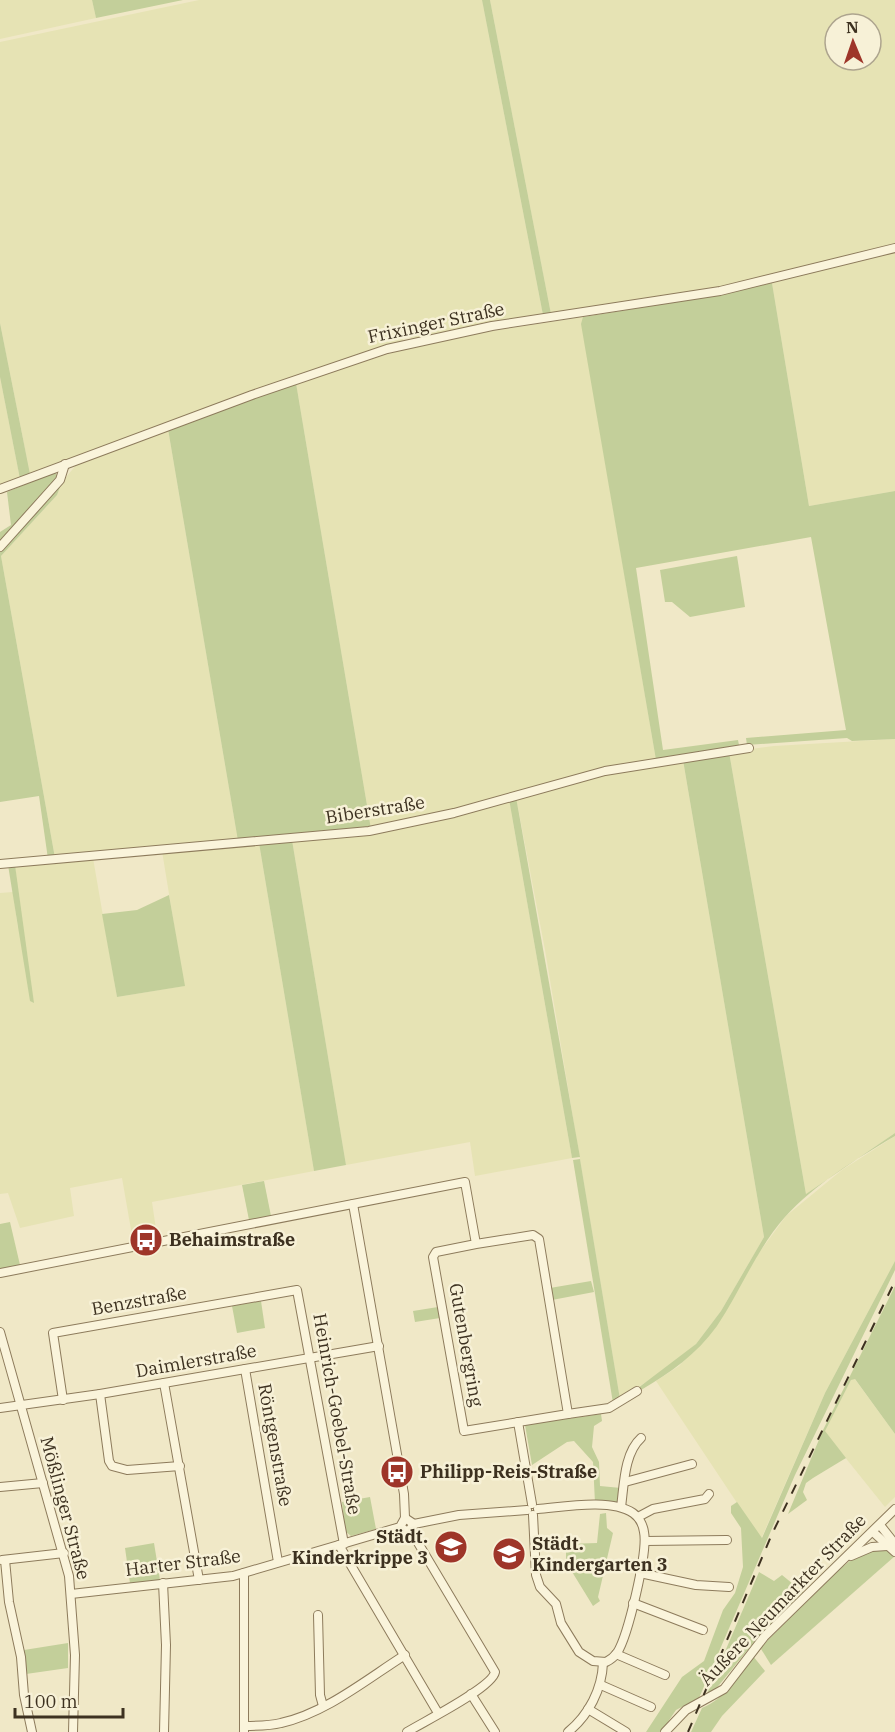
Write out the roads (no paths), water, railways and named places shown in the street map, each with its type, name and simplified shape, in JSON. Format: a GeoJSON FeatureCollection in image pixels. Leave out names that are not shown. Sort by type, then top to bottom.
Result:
{"type":"FeatureCollection","features":[{"type":"Feature","properties":{"kind":"street","name":"Frixinger Straße"},"geometry":{"type":"LineString","coordinates":[[0,489],[316,372],[387,349],[492,326],[720,291],[895,248]]}},
{"type":"Feature","properties":{"kind":"street"},"geometry":{"type":"LineString","coordinates":[[0,547],[60,480],[65,464]]}},
{"type":"Feature","properties":{"kind":"street","name":"Biberstraße"},"geometry":{"type":"LineString","coordinates":[[0,864],[369,831],[454,813],[605,771],[749,748]]}},
{"type":"Feature","properties":{"kind":"street"},"geometry":{"type":"LineString","coordinates":[[0,1273],[465,1182],[476,1244]]}},
{"type":"Feature","properties":{"kind":"street"},"geometry":{"type":"LineString","coordinates":[[353,1204],[404,1494],[405,1518],[400,1527],[406,1532],[412,1527],[459,1515],[532,1510],[609,1505],[621,1507],[638,1517],[645,1540],[640,1574],[616,1654],[603,1663],[588,1659],[579,1652],[561,1623],[556,1604],[538,1584],[532,1510],[518,1422]]}},
{"type":"Feature","properties":{"kind":"street","name":"Gutenbergring"},"geometry":{"type":"LineString","coordinates":[[568,1414],[539,1239],[533,1235],[436,1252],[433,1257],[464,1431],[609,1408],[637,1391]]}},
{"type":"Feature","properties":{"kind":"street","name":"Heinrich-Goebel-Straße"},"geometry":{"type":"LineString","coordinates":[[297,1290],[342,1544]]}},
{"type":"Feature","properties":{"kind":"street","name":"Benzstraße"},"geometry":{"type":"LineString","coordinates":[[63,1400],[53,1333],[297,1290]]}},
{"type":"Feature","properties":{"kind":"street","name":"Mößlinger Straße"},"geometry":{"type":"LineString","coordinates":[[0,1332],[19,1405],[64,1553],[71,1594],[75,1655],[73,1732]]}},
{"type":"Feature","properties":{"kind":"street","name":"Daimlerstraße"},"geometry":{"type":"LineString","coordinates":[[0,1408],[100,1394],[379,1346]]}},
{"type":"Feature","properties":{"kind":"street","name":"Röntgenstraße"},"geometry":{"type":"LineString","coordinates":[[245,1370],[278,1562]]}},
{"type":"Feature","properties":{"kind":"street"},"geometry":{"type":"LineString","coordinates":[[164,1383],[199,1580]]}},
{"type":"Feature","properties":{"kind":"street"},"geometry":{"type":"LineString","coordinates":[[100,1394],[109,1461],[112,1466],[127,1470],[180,1466]]}},
{"type":"Feature","properties":{"kind":"street"},"geometry":{"type":"LineString","coordinates":[[621,1507],[633,1448],[640,1438]]}},
{"type":"Feature","properties":{"kind":"street"},"geometry":{"type":"LineString","coordinates":[[625,1482],[692,1464]]}},
{"type":"Feature","properties":{"kind":"street"},"geometry":{"type":"LineString","coordinates":[[0,1487],[43,1483]]}},
{"type":"Feature","properties":{"kind":"street"},"geometry":{"type":"LineString","coordinates":[[638,1517],[653,1509],[705,1499],[709,1494]]}},
{"type":"Feature","properties":{"kind":"street","name":"Äußere Neumarkter Straße"},"geometry":{"type":"LineString","coordinates":[[665,1732],[686,1710],[723,1689],[765,1637],[895,1509]]}},
{"type":"Feature","properties":{"kind":"street"},"geometry":{"type":"LineString","coordinates":[[405,1518],[494,1667],[493,1679],[407,1732]]}},
{"type":"Feature","properties":{"kind":"street","name":"Harter Straße"},"geometry":{"type":"LineString","coordinates":[[71,1594],[244,1574],[400,1527]]}},
{"type":"Feature","properties":{"kind":"street"},"geometry":{"type":"LineString","coordinates":[[877,1528],[892,1547]]}},
{"type":"Feature","properties":{"kind":"street"},"geometry":{"type":"LineString","coordinates":[[645,1540],[728,1540]]}},
{"type":"Feature","properties":{"kind":"street"},"geometry":{"type":"LineString","coordinates":[[342,1544],[438,1713]]}},
{"type":"Feature","properties":{"kind":"street"},"geometry":{"type":"LineString","coordinates":[[845,1559],[872,1547],[892,1547]]}},
{"type":"Feature","properties":{"kind":"street"},"geometry":{"type":"LineString","coordinates":[[32,1732],[3,1560],[64,1553]]}},
{"type":"Feature","properties":{"kind":"street"},"geometry":{"type":"LineString","coordinates":[[244,1574],[244,1729],[280,1724],[323,1706],[405,1655]]}},
{"type":"Feature","properties":{"kind":"street"},"geometry":{"type":"LineString","coordinates":[[640,1574],[696,1585],[729,1587]]}},
{"type":"Feature","properties":{"kind":"street"},"geometry":{"type":"LineString","coordinates":[[163,1583],[166,1645],[164,1732]]}},
{"type":"Feature","properties":{"kind":"street"},"geometry":{"type":"LineString","coordinates":[[633,1603],[703,1630]]}},
{"type":"Feature","properties":{"kind":"street"},"geometry":{"type":"LineString","coordinates":[[318,1615],[320,1695],[323,1706]]}},
{"type":"Feature","properties":{"kind":"street"},"geometry":{"type":"LineString","coordinates":[[616,1654],[665,1676]]}},
{"type":"Feature","properties":{"kind":"street"},"geometry":{"type":"LineString","coordinates":[[568,1732],[588,1709],[601,1685],[603,1663]]}},
{"type":"Feature","properties":{"kind":"street"},"geometry":{"type":"LineString","coordinates":[[601,1685],[651,1707]]}},
{"type":"Feature","properties":{"kind":"street"},"geometry":{"type":"LineString","coordinates":[[471,1694],[495,1732]]}},
{"type":"Feature","properties":{"kind":"street"},"geometry":{"type":"LineString","coordinates":[[588,1709],[626,1732]]}},
{"type":"Feature","properties":{"kind":"railway"},"geometry":{"type":"LineString","coordinates":[[688,1732],[772,1534],[895,1281]]}},
{"type":"Feature","properties":{"kind":"place","name":"Behaimstraße"},"geometry":{"type":"Point","coordinates":[146,1240]}},
{"type":"Feature","properties":{"kind":"place","name":"Philipp-Reis-Straße"},"geometry":{"type":"Point","coordinates":[397,1472]}},
{"type":"Feature","properties":{"kind":"place","name":"Städt. Kinderkrippe 3"},"geometry":{"type":"Point","coordinates":[451,1547]}},
{"type":"Feature","properties":{"kind":"place","name":"Städt. Kindergarten 3"},"geometry":{"type":"Point","coordinates":[509,1554]}}]}
